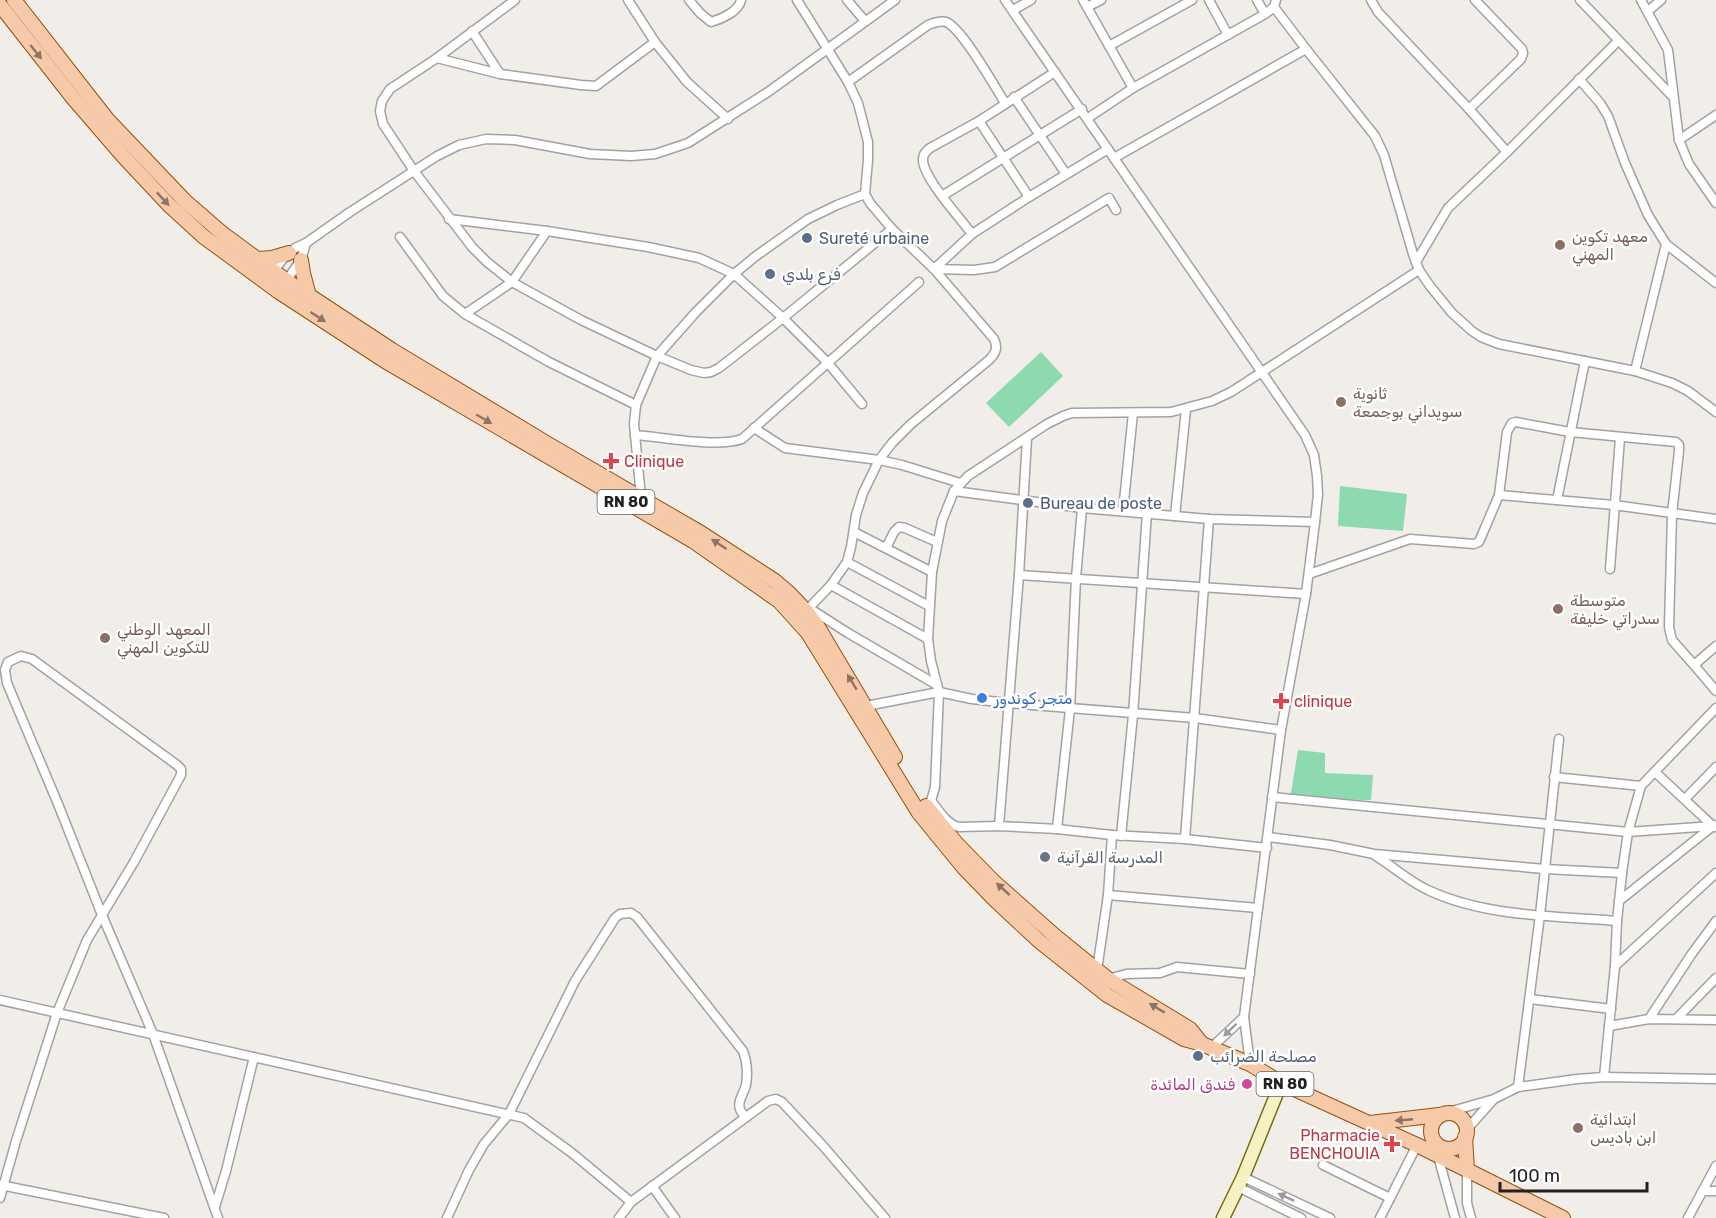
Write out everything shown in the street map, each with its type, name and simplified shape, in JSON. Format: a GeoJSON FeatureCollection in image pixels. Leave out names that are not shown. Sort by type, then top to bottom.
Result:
{"type":"FeatureCollection","features":[{"type":"Feature","properties":{"kind":"main road","name":"RN 80"},"geometry":{"type":"LineString","coordinates":[[14,0],[107,119],[185,201],[223,234],[258,259],[270,276]]}},
{"type":"Feature","properties":{"kind":"main road","name":"RN 80"},"geometry":{"type":"LineString","coordinates":[[0,6],[73,98],[169,205],[204,237],[270,276],[385,361],[693,541],[779,601],[804,613]]}},
{"type":"Feature","properties":{"kind":"main road"},"geometry":{"type":"LineString","coordinates":[[258,259],[295,256],[303,273],[309,296]]}},
{"type":"Feature","properties":{"kind":"main road","name":"RN 80"},"geometry":{"type":"LineString","coordinates":[[283,286],[309,296],[411,362],[701,533],[789,592],[804,613],[818,627],[866,706],[956,843],[993,880],[1023,916],[1107,995],[1184,1040],[1207,1046],[1250,1064],[1281,1083],[1417,1145],[1436,1149],[1467,1170],[1563,1218]]}},
{"type":"Feature","properties":{"kind":"main road","name":"RN 80"},"geometry":{"type":"LineString","coordinates":[[804,613],[808,633],[919,813],[964,868],[1023,916],[1103,975],[1190,1029],[1207,1046]]}},
{"type":"Feature","properties":{"kind":"main road"},"geometry":{"type":"LineString","coordinates":[[1223,1218],[1241,1182],[1281,1083]]}},
{"type":"Feature","properties":{"kind":"main road"},"geometry":{"type":"LineString","coordinates":[[1442,1114],[1435,1119],[1430,1131],[1436,1149],[1439,1146],[1451,1149],[1462,1143],[1466,1133]]}},
{"type":"Feature","properties":{"kind":"main road"},"geometry":{"type":"LineString","coordinates":[[1369,1123],[1442,1114],[1457,1115],[1465,1124],[1467,1170]]}},
{"type":"Feature","properties":{"kind":"street"},"geometry":{"type":"LineString","coordinates":[[515,0],[437,58],[390,89],[382,101],[380,111],[383,124],[449,219],[487,262],[512,282],[581,320],[657,356],[704,373],[719,368],[892,229]]}},
{"type":"Feature","properties":{"kind":"street"},"geometry":{"type":"LineString","coordinates":[[628,0],[655,42],[687,82],[728,119]]}},
{"type":"Feature","properties":{"kind":"street"},"geometry":{"type":"LineString","coordinates":[[689,0],[711,22],[735,10],[741,5],[741,0]]}},
{"type":"Feature","properties":{"kind":"street"},"geometry":{"type":"LineString","coordinates":[[797,0],[848,82],[858,103],[868,142],[866,194],[870,203],[892,229],[934,268],[998,346],[995,354],[989,360],[911,424],[879,460],[863,493],[856,515],[847,562],[831,585],[804,613],[938,688],[972,699],[1008,704],[1195,718],[1281,730]]}},
{"type":"Feature","properties":{"kind":"street"},"geometry":{"type":"LineString","coordinates":[[847,0],[865,21]]}},
{"type":"Feature","properties":{"kind":"street"},"geometry":{"type":"LineString","coordinates":[[270,276],[295,256],[306,243],[350,212],[437,156],[459,145],[486,139],[515,140],[590,154],[631,156],[655,154],[688,143],[768,92],[895,0]]}},
{"type":"Feature","properties":{"kind":"street"},"geometry":{"type":"LineString","coordinates":[[1005,0],[1305,435],[1314,455],[1318,494],[1309,574],[1281,730],[1244,1017],[1250,1064]]}},
{"type":"Feature","properties":{"kind":"street"},"geometry":{"type":"LineString","coordinates":[[1013,10],[1031,0]]}},
{"type":"Feature","properties":{"kind":"street"},"geometry":{"type":"LineString","coordinates":[[1101,0],[1085,4],[1133,88]]}},
{"type":"Feature","properties":{"kind":"street"},"geometry":{"type":"LineString","coordinates":[[1109,46],[1192,0]]}},
{"type":"Feature","properties":{"kind":"street"},"geometry":{"type":"LineString","coordinates":[[1209,0],[1228,35]]}},
{"type":"Feature","properties":{"kind":"street"},"geometry":{"type":"LineString","coordinates":[[1257,0],[1265,14]]}},
{"type":"Feature","properties":{"kind":"street"},"geometry":{"type":"LineString","coordinates":[[1371,0],[1378,12],[1507,152]]}},
{"type":"Feature","properties":{"kind":"street"},"geometry":{"type":"LineString","coordinates":[[1469,109],[1521,59],[1523,53],[1522,49],[1475,0]]}},
{"type":"Feature","properties":{"kind":"street"},"geometry":{"type":"LineString","coordinates":[[1580,0],[1673,98]]}},
{"type":"Feature","properties":{"kind":"street"},"geometry":{"type":"LineString","coordinates":[[1641,0],[1668,50],[1671,61],[1679,140],[1689,164],[1716,203]]}},
{"type":"Feature","properties":{"kind":"street"},"geometry":{"type":"LineString","coordinates":[[1647,11],[1661,0]]}},
{"type":"Feature","properties":{"kind":"street"},"geometry":{"type":"LineString","coordinates":[[1088,118],[1133,88],[1265,14],[1275,3],[1305,49],[1370,127],[1380,144],[1418,266],[1446,306],[1472,331],[1498,344],[1635,371],[1672,382],[1716,412]]}},
{"type":"Feature","properties":{"kind":"street"},"geometry":{"type":"LineString","coordinates":[[848,82],[928,26],[937,22],[945,22],[955,28],[1005,103]]}},
{"type":"Feature","properties":{"kind":"street"},"geometry":{"type":"LineString","coordinates":[[472,31],[500,74]]}},
{"type":"Feature","properties":{"kind":"street"},"geometry":{"type":"LineString","coordinates":[[1267,848],[1057,829],[955,826],[929,804],[936,768],[938,688],[928,639],[929,606],[937,542],[942,521],[954,491],[968,476],[1063,416],[1072,413],[1172,412],[1212,401],[1261,373],[1418,266],[1448,208],[1618,41]]}},
{"type":"Feature","properties":{"kind":"street"},"geometry":{"type":"LineString","coordinates":[[437,58],[500,74],[596,86],[655,42]]}},
{"type":"Feature","properties":{"kind":"street"},"geometry":{"type":"LineString","coordinates":[[1114,158],[1305,49]]}},
{"type":"Feature","properties":{"kind":"street"},"geometry":{"type":"LineString","coordinates":[[972,234],[930,180],[924,167],[924,153],[1055,72]]}},
{"type":"Feature","properties":{"kind":"street"},"geometry":{"type":"LineString","coordinates":[[1579,79],[1604,110],[1648,215],[1666,244],[1716,283]]}},
{"type":"Feature","properties":{"kind":"street"},"geometry":{"type":"LineString","coordinates":[[1014,97],[1066,174]]}},
{"type":"Feature","properties":{"kind":"street"},"geometry":{"type":"LineString","coordinates":[[942,196],[1082,109]]}},
{"type":"Feature","properties":{"kind":"street"},"geometry":{"type":"LineString","coordinates":[[1679,140],[1716,115]]}},
{"type":"Feature","properties":{"kind":"street"},"geometry":{"type":"LineString","coordinates":[[979,121],[1029,197]]}},
{"type":"Feature","properties":{"kind":"street"},"geometry":{"type":"LineString","coordinates":[[934,268],[972,234],[1108,149]]}},
{"type":"Feature","properties":{"kind":"street"},"geometry":{"type":"LineString","coordinates":[[641,497],[634,424],[636,405],[657,356],[734,274],[771,244],[808,219],[866,194]]}},
{"type":"Feature","properties":{"kind":"street"},"geometry":{"type":"LineString","coordinates":[[934,268],[974,270],[995,267],[1109,198],[1116,210]]}},
{"type":"Feature","properties":{"kind":"street"},"geometry":{"type":"LineString","coordinates":[[449,219],[547,231],[677,252],[699,258],[734,274],[828,363],[862,404]]}},
{"type":"Feature","properties":{"kind":"street"},"geometry":{"type":"LineString","coordinates":[[465,314],[512,282],[547,231]]}},
{"type":"Feature","properties":{"kind":"street"},"geometry":{"type":"LineString","coordinates":[[400,237],[442,296],[465,314],[549,362],[636,405]]}},
{"type":"Feature","properties":{"kind":"street"},"geometry":{"type":"LineString","coordinates":[[283,286],[295,256],[306,243]]}},
{"type":"Feature","properties":{"kind":"street"},"geometry":{"type":"LineString","coordinates":[[1635,371],[1666,244]]}},
{"type":"Feature","properties":{"kind":"street"},"geometry":{"type":"LineString","coordinates":[[635,435],[730,443],[742,439],[919,282]]}},
{"type":"Feature","properties":{"kind":"street"},"geometry":{"type":"LineString","coordinates":[[1557,500],[1585,361]]}},
{"type":"Feature","properties":{"kind":"street"},"geometry":{"type":"LineString","coordinates":[[1175,516],[1185,409]]}},
{"type":"Feature","properties":{"kind":"street"},"geometry":{"type":"LineString","coordinates":[[1123,511],[1133,413]]}},
{"type":"Feature","properties":{"kind":"street"},"geometry":{"type":"LineString","coordinates":[[1309,574],[1410,538],[1474,544],[1479,542],[1499,495],[1507,432],[1512,423],[1620,438],[1676,442],[1679,445],[1672,514],[1669,627],[1672,640],[1716,691]]}},
{"type":"Feature","properties":{"kind":"street"},"geometry":{"type":"LineString","coordinates":[[754,428],[785,448],[879,460],[960,483]]}},
{"type":"Feature","properties":{"kind":"street"},"geometry":{"type":"LineString","coordinates":[[999,826],[1019,575],[1027,438]]}},
{"type":"Feature","properties":{"kind":"street"},"geometry":{"type":"LineString","coordinates":[[1610,569],[1620,438]]}},
{"type":"Feature","properties":{"kind":"street"},"geometry":{"type":"LineString","coordinates":[[954,491],[1082,508],[1209,519],[1315,522]]}},
{"type":"Feature","properties":{"kind":"street"},"geometry":{"type":"LineString","coordinates":[[1499,495],[1614,505],[1716,519]]}},
{"type":"Feature","properties":{"kind":"street"},"geometry":{"type":"LineString","coordinates":[[1057,829],[1070,709],[1076,578],[1082,508]]}},
{"type":"Feature","properties":{"kind":"street"},"geometry":{"type":"LineString","coordinates":[[1147,513],[1133,714],[1108,895],[1103,975],[1160,973],[1177,967],[1250,974]]}},
{"type":"Feature","properties":{"kind":"street"},"geometry":{"type":"LineString","coordinates":[[1185,839],[1209,519]]}},
{"type":"Feature","properties":{"kind":"street"},"geometry":{"type":"LineString","coordinates":[[886,548],[899,527],[937,542]]}},
{"type":"Feature","properties":{"kind":"street"},"geometry":{"type":"LineString","coordinates":[[854,532],[932,572]]}},
{"type":"Feature","properties":{"kind":"street"},"geometry":{"type":"LineString","coordinates":[[847,562],[929,606]]}},
{"type":"Feature","properties":{"kind":"street"},"geometry":{"type":"LineString","coordinates":[[1019,575],[1305,594]]}},
{"type":"Feature","properties":{"kind":"street"},"geometry":{"type":"LineString","coordinates":[[831,585],[928,639]]}},
{"type":"Feature","properties":{"kind":"street"},"geometry":{"type":"LineString","coordinates":[[1694,665],[1716,646]]}},
{"type":"Feature","properties":{"kind":"street"},"geometry":{"type":"LineString","coordinates":[[0,1198],[2,1185],[57,1013],[87,940],[102,915],[182,775],[177,765],[32,659],[21,656],[8,662],[5,670],[7,683],[102,915],[153,1034],[218,1218]]}},
{"type":"Feature","properties":{"kind":"street"},"geometry":{"type":"LineString","coordinates":[[866,706],[938,688]]}},
{"type":"Feature","properties":{"kind":"street"},"geometry":{"type":"LineString","coordinates":[[1604,1077],[1622,873],[1628,832],[1641,786],[1716,708]]}},
{"type":"Feature","properties":{"kind":"street"},"geometry":{"type":"LineString","coordinates":[[1518,1088],[1559,739]]}},
{"type":"Feature","properties":{"kind":"street"},"geometry":{"type":"LineString","coordinates":[[1685,799],[1716,767]]}},
{"type":"Feature","properties":{"kind":"street"},"geometry":{"type":"LineString","coordinates":[[1655,772],[1715,826]]}},
{"type":"Feature","properties":{"kind":"street"},"geometry":{"type":"LineString","coordinates":[[1554,777],[1641,786]]}},
{"type":"Feature","properties":{"kind":"street"},"geometry":{"type":"LineString","coordinates":[[1272,797],[1628,832],[1715,826]]}},
{"type":"Feature","properties":{"kind":"street"},"geometry":{"type":"LineString","coordinates":[[1619,901],[1715,826]]}},
{"type":"Feature","properties":{"kind":"street"},"geometry":{"type":"LineString","coordinates":[[1268,837],[1330,845],[1374,854],[1545,869],[1622,873]]}},
{"type":"Feature","properties":{"kind":"street"},"geometry":{"type":"LineString","coordinates":[[1374,854],[1428,890],[1480,908],[1617,921]]}},
{"type":"Feature","properties":{"kind":"street"},"geometry":{"type":"LineString","coordinates":[[1615,966],[1716,873]]}},
{"type":"Feature","properties":{"kind":"street"},"geometry":{"type":"LineString","coordinates":[[1108,895],[1258,908]]}},
{"type":"Feature","properties":{"kind":"street"},"geometry":{"type":"LineString","coordinates":[[447,1218],[484,1144],[509,1114],[575,981],[615,918],[626,913],[631,913],[637,918],[743,1051],[746,1059],[746,1087],[739,1109],[746,1118]]}},
{"type":"Feature","properties":{"kind":"street"},"geometry":{"type":"LineString","coordinates":[[1649,1019],[1716,921]]}},
{"type":"Feature","properties":{"kind":"street"},"geometry":{"type":"LineString","coordinates":[[1676,1018],[1713,986],[1716,978]]}},
{"type":"Feature","properties":{"kind":"street"},"geometry":{"type":"LineString","coordinates":[[1530,999],[1611,1009]]}},
{"type":"Feature","properties":{"kind":"street"},"geometry":{"type":"LineString","coordinates":[[0,1000],[524,1118],[572,1153],[631,1202]]}},
{"type":"Feature","properties":{"kind":"street"},"geometry":{"type":"LineString","coordinates":[[1207,1046],[1244,1017]]}},
{"type":"Feature","properties":{"kind":"street"},"geometry":{"type":"LineString","coordinates":[[1608,1026],[1649,1019],[1716,1020]]}},
{"type":"Feature","properties":{"kind":"street"},"geometry":{"type":"LineString","coordinates":[[215,1208],[254,1057]]}},
{"type":"Feature","properties":{"kind":"street"},"geometry":{"type":"LineString","coordinates":[[1442,1114],[1494,1100],[1518,1088],[1604,1077],[1716,1079]]}},
{"type":"Feature","properties":{"kind":"street"},"geometry":{"type":"LineString","coordinates":[[619,1218],[631,1202],[652,1186],[768,1101],[779,1099],[885,1218]]}},
{"type":"Feature","properties":{"kind":"street"},"geometry":{"type":"LineString","coordinates":[[1466,1133],[1494,1100]]}},
{"type":"Feature","properties":{"kind":"street"},"geometry":{"type":"LineString","coordinates":[[1380,1218],[1417,1145]]}},
{"type":"Feature","properties":{"kind":"street"},"geometry":{"type":"LineString","coordinates":[[1436,1149],[1455,1218]]}},
{"type":"Feature","properties":{"kind":"street"},"geometry":{"type":"LineString","coordinates":[[1323,1165],[1390,1198]]}},
{"type":"Feature","properties":{"kind":"street"},"geometry":{"type":"LineString","coordinates":[[1688,1218],[1716,1166]]}},
{"type":"Feature","properties":{"kind":"street"},"geometry":{"type":"LineString","coordinates":[[1467,1170],[1467,1203],[1471,1218]]}},
{"type":"Feature","properties":{"kind":"street"},"geometry":{"type":"LineString","coordinates":[[1241,1182],[1301,1218]]}},
{"type":"Feature","properties":{"kind":"street"},"geometry":{"type":"LineString","coordinates":[[1241,1182],[1330,1218]]}},
{"type":"Feature","properties":{"kind":"street"},"geometry":{"type":"LineString","coordinates":[[2,1185],[91,1205],[164,1218]]}},
{"type":"Feature","properties":{"kind":"street"},"geometry":{"type":"LineString","coordinates":[[652,1186],[675,1218]]}},
{"type":"Feature","properties":{"kind":"street"},"geometry":{"type":"LineString","coordinates":[[1703,1191],[1716,1191]]}},
{"type":"Feature","properties":{"kind":"street"},"geometry":{"type":"LineString","coordinates":[[1449,1199],[1467,1203]]}},
{"type":"Feature","properties":{"kind":"green space"},"geometry":{"type":"Polygon","coordinates":[[[1041,352],[1063,376],[1009,427],[986,403],[1041,352]]]}},
{"type":"Feature","properties":{"kind":"green space"},"geometry":{"type":"Polygon","coordinates":[[[1340,486],[1407,494],[1403,531],[1338,526],[1340,486]]]}},
{"type":"Feature","properties":{"kind":"green space"},"geometry":{"type":"Polygon","coordinates":[[[1298,750],[1325,753],[1325,773],[1373,775],[1371,800],[1290,799],[1298,750]]]}},
{"type":"Feature","properties":{"kind":"place","name":"Sureté urbaine"},"geometry":{"type":"Point","coordinates":[807,238]}},
{"type":"Feature","properties":{"kind":"place","name":"معهد تكوين المهني"},"geometry":{"type":"Point","coordinates":[1560,245]}},
{"type":"Feature","properties":{"kind":"place","name":"فرع بلدي"},"geometry":{"type":"Point","coordinates":[770,274]}},
{"type":"Feature","properties":{"kind":"place","name":"ثانوية سويداني بوجمعة"},"geometry":{"type":"Point","coordinates":[1341,402]}},
{"type":"Feature","properties":{"kind":"place","name":"Clinique"},"geometry":{"type":"Point","coordinates":[611,461]}},
{"type":"Feature","properties":{"kind":"place","name":"Bureau de poste"},"geometry":{"type":"Point","coordinates":[1028,503]}},
{"type":"Feature","properties":{"kind":"place","name":"متوسطة سدراتي خليفة"},"geometry":{"type":"Point","coordinates":[1558,609]}},
{"type":"Feature","properties":{"kind":"place","name":"المعهد الوطني للتكوين المهني"},"geometry":{"type":"Point","coordinates":[105,638]}},
{"type":"Feature","properties":{"kind":"place","name":"متجر كوندور"},"geometry":{"type":"Point","coordinates":[982,698]}},
{"type":"Feature","properties":{"kind":"place","name":"clinique"},"geometry":{"type":"Point","coordinates":[1281,701]}},
{"type":"Feature","properties":{"kind":"place","name":"المدرسة القرآنية"},"geometry":{"type":"Point","coordinates":[1045,857]}},
{"type":"Feature","properties":{"kind":"place","name":"مصلحة الضرائب"},"geometry":{"type":"Point","coordinates":[1198,1056]}},
{"type":"Feature","properties":{"kind":"place","name":"فندق المائدة"},"geometry":{"type":"Point","coordinates":[1247,1084]}},
{"type":"Feature","properties":{"kind":"place","name":"ابتدائية ابن باديس"},"geometry":{"type":"Point","coordinates":[1578,1128]}},
{"type":"Feature","properties":{"kind":"place","name":"Pharmacie BENCHOUIA"},"geometry":{"type":"Point","coordinates":[1392,1144]}}]}
